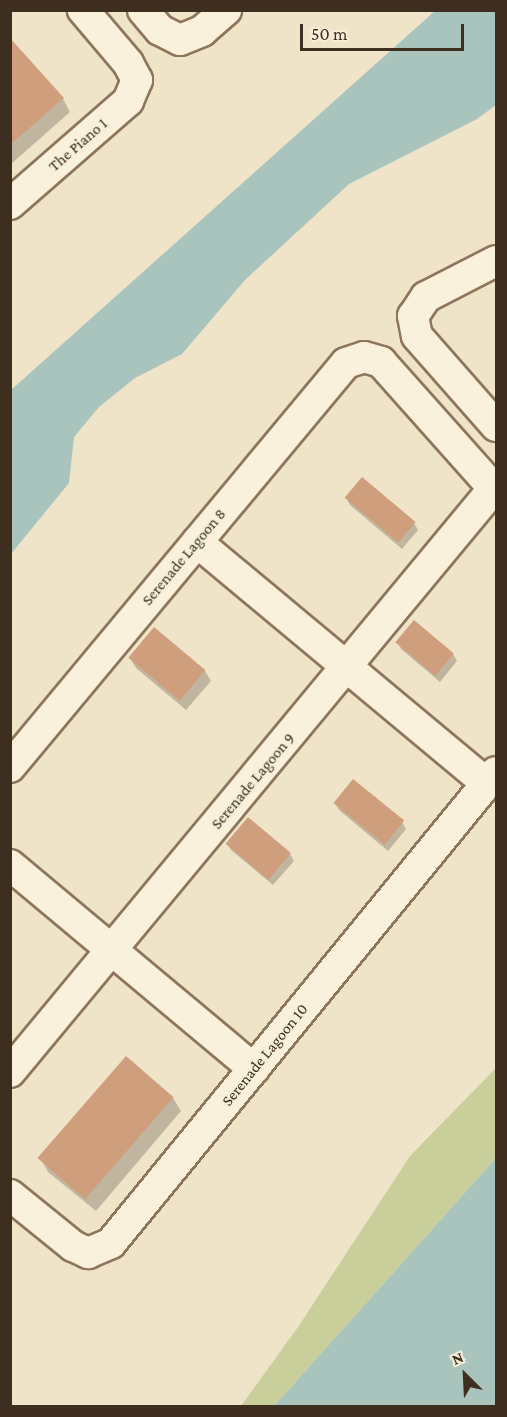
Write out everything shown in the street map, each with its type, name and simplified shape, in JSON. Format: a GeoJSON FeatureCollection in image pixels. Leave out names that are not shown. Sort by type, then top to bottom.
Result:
{"type":"FeatureCollection","features":[{"type":"Feature","properties":{"kind":"street","name":"The Piano 1"},"geometry":{"type":"LineString","coordinates":[[10,204],[128,101],[137,80],[128,63],[83,10]]}},
{"type":"Feature","properties":{"kind":"street"},"geometry":{"type":"LineString","coordinates":[[143,10],[160,30],[180,40],[202,32],[226,10]]}},
{"type":"Feature","properties":{"kind":"street"},"geometry":{"type":"LineString","coordinates":[[496,261],[426,297],[413,316],[417,336],[496,426]]}},
{"type":"Feature","properties":{"kind":"street","name":"Serenade Lagoon 8"},"geometry":{"type":"LineString","coordinates":[[10,767],[346,363],[364,357],[381,362],[495,490]]}},
{"type":"Feature","properties":{"kind":"street","name":"Serenade Lagoon 9"},"geometry":{"type":"LineString","coordinates":[[10,1072],[495,490]]}},
{"type":"Feature","properties":{"kind":"street"},"geometry":{"type":"LineString","coordinates":[[197,542],[347,667],[492,778]]}},
{"type":"Feature","properties":{"kind":"street","name":"Serenade Lagoon 10"},"geometry":{"type":"LineString","coordinates":[[14,1200],[73,1246],[88,1253],[111,1243],[492,778]]}},
{"type":"Feature","properties":{"kind":"street"},"geometry":{"type":"LineString","coordinates":[[10,865],[254,1068]]}},
{"type":"Feature","properties":{"kind":"green space"},"geometry":{"type":"Polygon","coordinates":[[[496,1068],[496,1158],[274,1406],[241,1406],[298,1327],[410,1156],[496,1068]]]}},
{"type":"Feature","properties":{"kind":"water"},"geometry":{"type":"Polygon","coordinates":[[[436,10],[496,11],[496,105],[477,119],[349,184],[245,280],[182,354],[135,378],[99,407],[74,437],[69,483],[11,554],[11,390],[436,10]]]}},
{"type":"Feature","properties":{"kind":"water"},"geometry":{"type":"Polygon","coordinates":[[[496,1158],[496,1406],[274,1406],[496,1158]]]}},
{"type":"Feature","properties":{"kind":"building"},"geometry":{"type":"Polygon","coordinates":[[[10,38],[64,98],[10,145],[10,38]]]}},
{"type":"Feature","properties":{"kind":"building"},"geometry":{"type":"Polygon","coordinates":[[[362,477],[416,522],[398,543],[345,498],[362,477]]]}},
{"type":"Feature","properties":{"kind":"building"},"geometry":{"type":"Polygon","coordinates":[[[414,620],[454,653],[435,676],[395,642],[414,620]]]}},
{"type":"Feature","properties":{"kind":"building"},"geometry":{"type":"Polygon","coordinates":[[[154,627],[205,670],[180,701],[128,658],[154,627]]]}},
{"type":"Feature","properties":{"kind":"building"},"geometry":{"type":"Polygon","coordinates":[[[353,779],[404,821],[385,845],[333,803],[353,779]]]}},
{"type":"Feature","properties":{"kind":"building"},"geometry":{"type":"Polygon","coordinates":[[[248,817],[291,853],[268,880],[226,844],[248,817]]]}},
{"type":"Feature","properties":{"kind":"building"},"geometry":{"type":"Polygon","coordinates":[[[126,1056],[174,1097],[85,1199],[37,1158],[126,1056]]]}}]}
